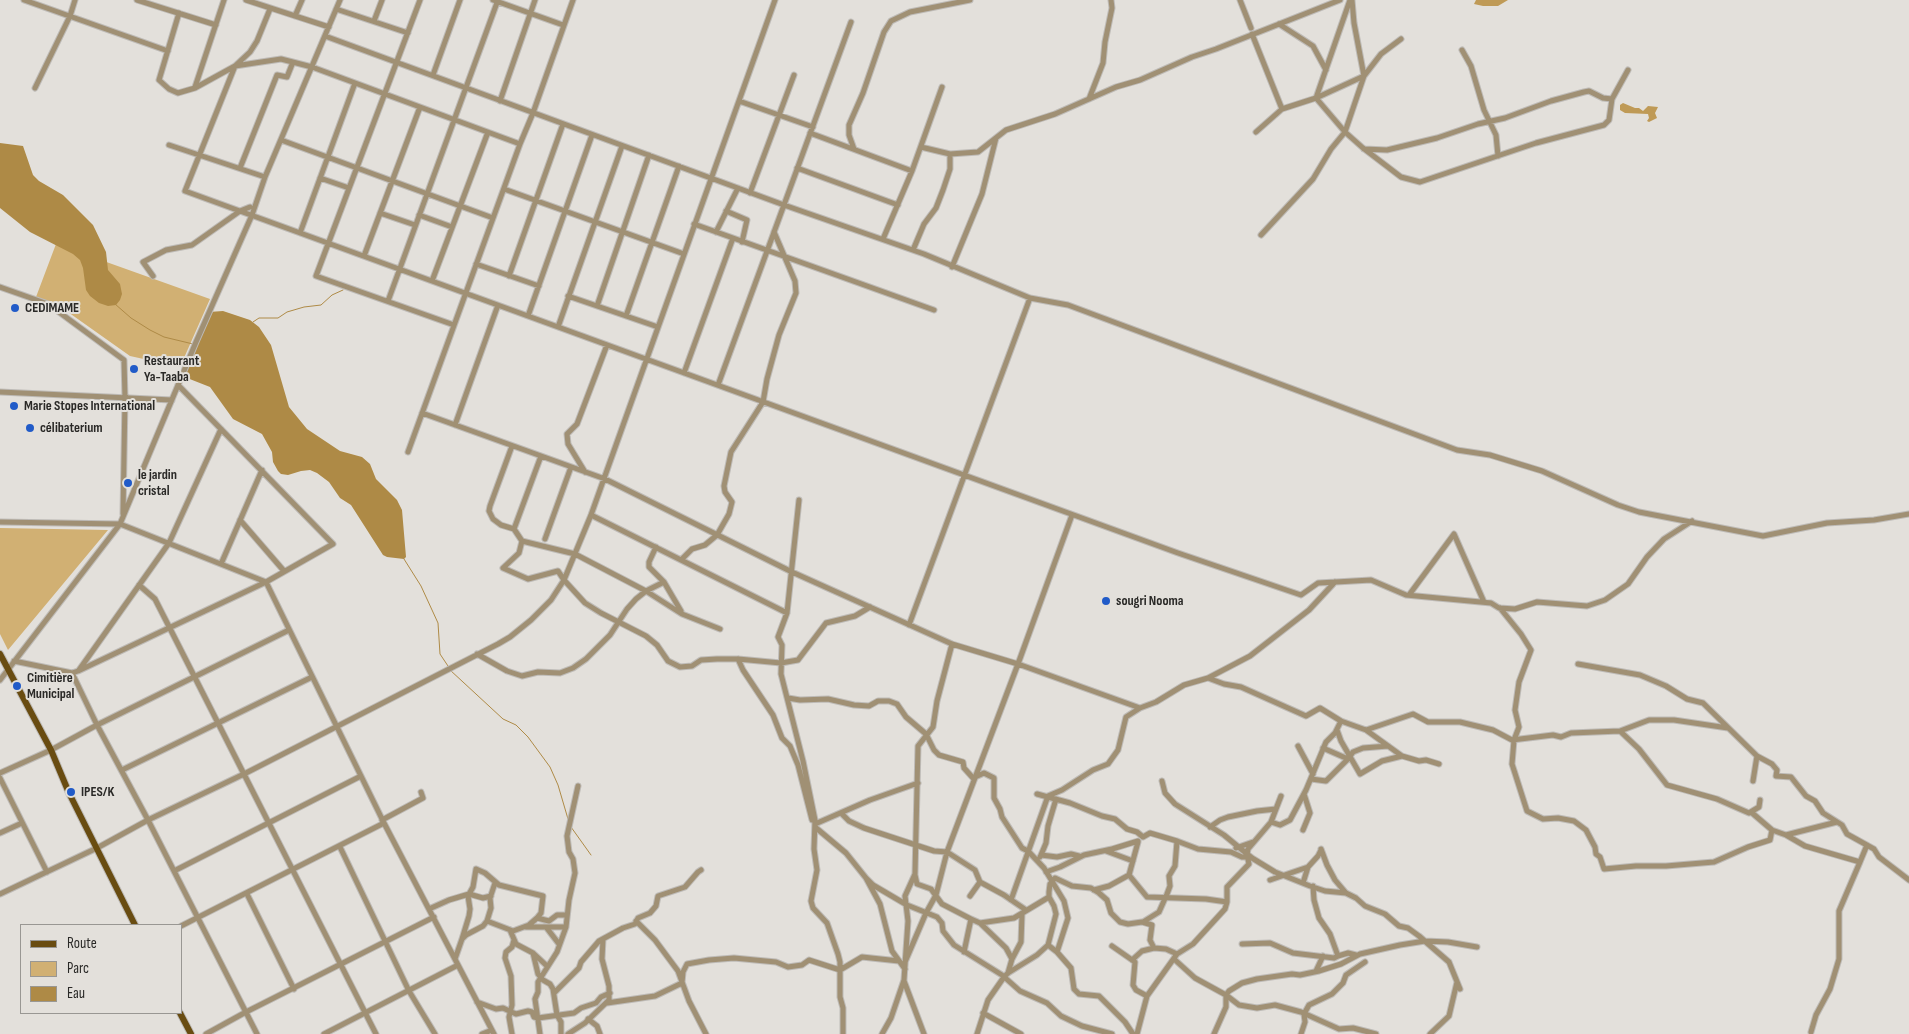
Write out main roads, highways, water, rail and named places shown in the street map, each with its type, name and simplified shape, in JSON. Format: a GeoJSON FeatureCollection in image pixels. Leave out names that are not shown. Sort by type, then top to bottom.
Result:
{"type":"FeatureCollection","features":[{"type":"Feature","properties":{"kind":"main road"},"geometry":{"type":"LineString","coordinates":[[0,654],[51,750],[69,793],[135,924]]}},
{"type":"Feature","properties":{"kind":"main road"},"geometry":{"type":"LineString","coordinates":[[181,1014],[191,1034]]}},
{"type":"Feature","properties":{"kind":"water"},"geometry":{"type":"Polygon","coordinates":[[[0,143],[23,146],[33,175],[39,181],[63,195],[93,225],[106,252],[108,270],[120,284],[122,294],[116,305],[108,306],[99,303],[90,296],[86,290],[80,260],[73,254],[30,232],[0,208],[0,143]]]}},
{"type":"Feature","properties":{"kind":"water"},"geometry":{"type":"Polygon","coordinates":[[[223,311],[250,320],[259,327],[271,345],[289,407],[307,429],[340,451],[362,457],[370,464],[376,479],[397,500],[402,510],[406,557],[404,559],[383,555],[351,505],[340,498],[329,482],[317,473],[310,470],[288,475],[281,474],[273,462],[272,452],[262,434],[233,419],[210,387],[182,376],[209,312],[223,311]]]}},
{"type":"Feature","properties":{"kind":"waterway"},"geometry":{"type":"LineString","coordinates":[[253,322],[259,318],[278,318],[287,312],[321,305],[332,295],[343,290]]}},
{"type":"Feature","properties":{"kind":"waterway"},"geometry":{"type":"LineString","coordinates":[[115,304],[131,318],[150,330],[164,337],[193,344]]}},
{"type":"Feature","properties":{"kind":"waterway"},"geometry":{"type":"LineString","coordinates":[[404,559],[421,586],[438,623],[440,654],[448,666]]}},
{"type":"Feature","properties":{"kind":"waterway"},"geometry":{"type":"LineString","coordinates":[[450,670],[503,719],[516,725],[528,737],[550,767],[558,785],[568,819]]}},
{"type":"Feature","properties":{"kind":"waterway"},"geometry":{"type":"LineString","coordinates":[[571,827],[591,855]]}},
{"type":"Feature","properties":{"kind":"place","name":"CEDIMAME"},"geometry":{"type":"Point","coordinates":[15,308]}},
{"type":"Feature","properties":{"kind":"place","name":"Restaurant Ya-Taaba"},"geometry":{"type":"Point","coordinates":[134,369]}},
{"type":"Feature","properties":{"kind":"place","name":"Marie Stopes International"},"geometry":{"type":"Point","coordinates":[14,406]}},
{"type":"Feature","properties":{"kind":"place","name":"célibaterium"},"geometry":{"type":"Point","coordinates":[30,428]}},
{"type":"Feature","properties":{"kind":"place","name":"le jardin cristal"},"geometry":{"type":"Point","coordinates":[128,483]}},
{"type":"Feature","properties":{"kind":"place","name":"sougri Nooma"},"geometry":{"type":"Point","coordinates":[1106,601]}},
{"type":"Feature","properties":{"kind":"place","name":"Cimitière Municipal"},"geometry":{"type":"Point","coordinates":[17,686]}},
{"type":"Feature","properties":{"kind":"place","name":"IPES/K"},"geometry":{"type":"Point","coordinates":[71,792]}}]}
